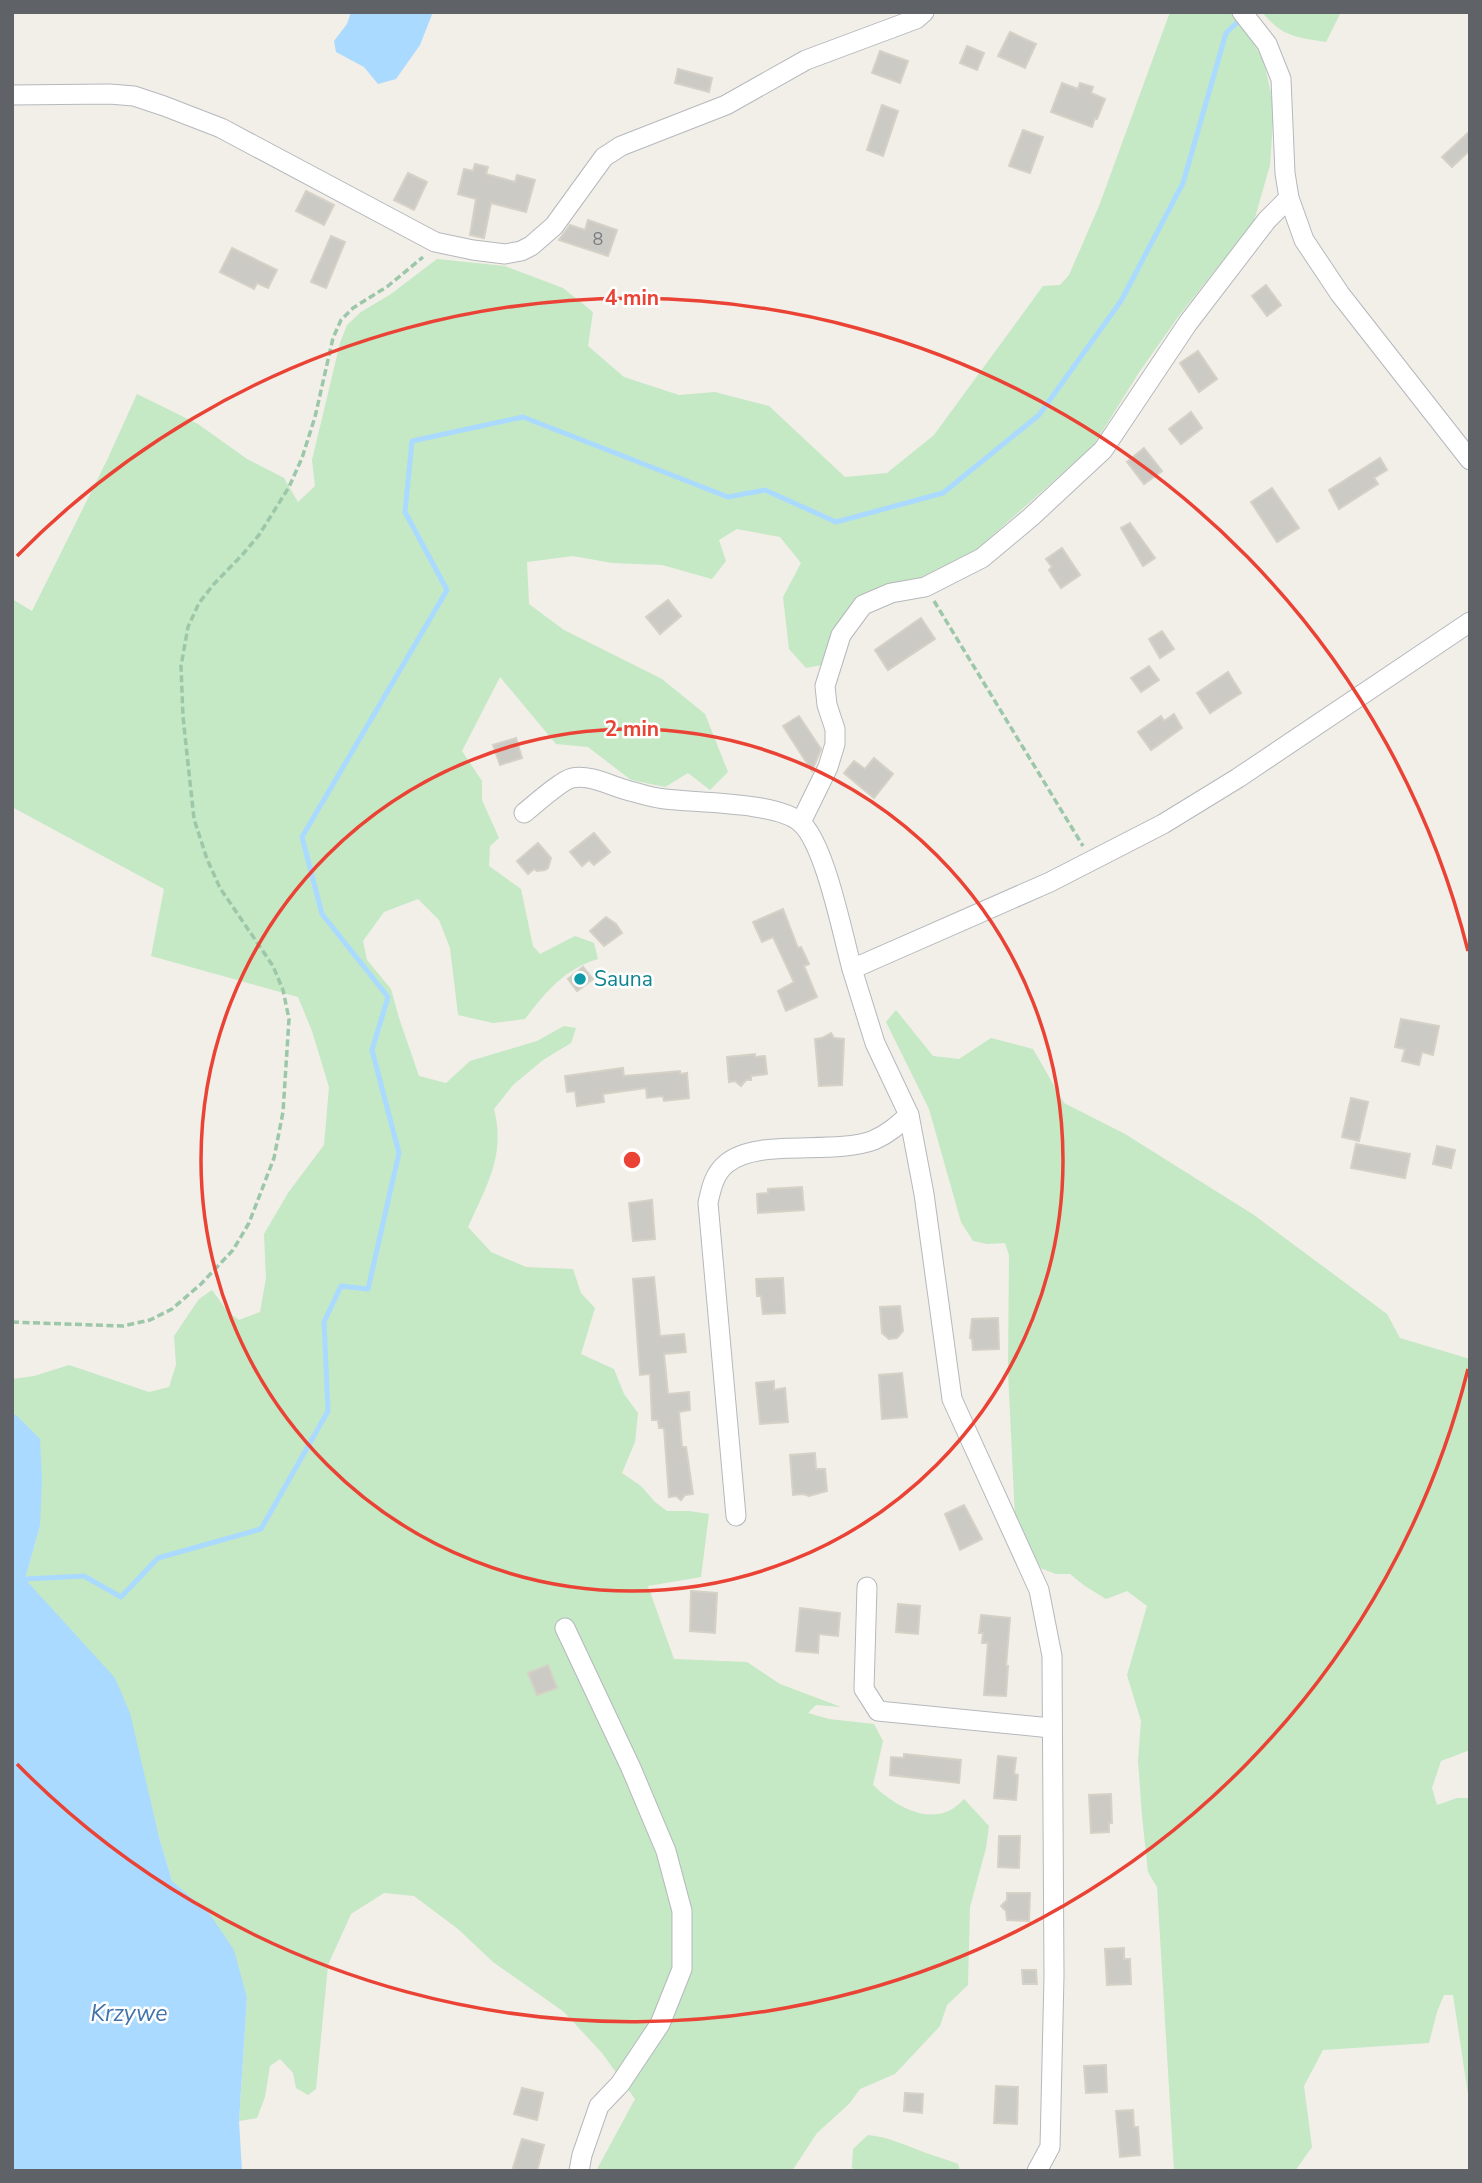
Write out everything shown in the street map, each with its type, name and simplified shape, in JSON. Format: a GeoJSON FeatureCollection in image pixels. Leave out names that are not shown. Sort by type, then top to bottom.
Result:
{"type":"FeatureCollection","features":[{"type":"Feature","properties":{"kind":"street"},"geometry":{"type":"LineString","coordinates":[[12,95],[134,96],[221,128],[435,242],[505,254],[522,251],[531,246],[554,226],[604,157],[621,146],[726,105],[806,60],[916,19],[924,12]]}},
{"type":"Feature","properties":{"kind":"street"},"geometry":{"type":"LineString","coordinates":[[1242,12],[1255,27],[1274,58],[1281,79],[1284,159],[1289,198],[1304,240],[1340,293],[1470,460]]}},
{"type":"Feature","properties":{"kind":"street"},"geometry":{"type":"LineString","coordinates":[[801,822],[828,767],[835,744],[835,729],[827,705],[825,686],[841,635],[863,605],[891,593],[925,587],[982,558],[1103,450],[1188,323],[1267,220],[1289,198]]}},
{"type":"Feature","properties":{"kind":"street"},"geometry":{"type":"LineString","coordinates":[[852,969],[1050,882],[1163,824],[1238,778],[1470,622]]}},
{"type":"Feature","properties":{"kind":"street"},"geometry":{"type":"LineString","coordinates":[[524,813],[569,778],[584,777],[626,791],[663,799],[768,809],[801,822],[813,838],[824,866],[875,1043],[909,1115],[924,1194],[952,1399],[1039,1590],[1052,1656],[1054,1976],[1049,2147],[1037,2171]]}},
{"type":"Feature","properties":{"kind":"street"},"geometry":{"type":"LineString","coordinates":[[736,1516],[708,1203],[717,1174],[727,1163],[743,1155],[766,1150],[836,1148],[873,1141],[891,1131],[909,1115]]}},
{"type":"Feature","properties":{"kind":"street"},"geometry":{"type":"LineString","coordinates":[[867,1587],[864,1689],[878,1711],[1051,1728]]}},
{"type":"Feature","properties":{"kind":"street"},"geometry":{"type":"LineString","coordinates":[[565,1628],[666,1850],[682,1911],[682,1969],[660,2024],[620,2084],[599,2106],[579,2171]]}},
{"type":"Feature","properties":{"kind":"path"},"geometry":{"type":"LineString","coordinates":[[12,1322],[123,1326],[150,1320],[172,1309],[201,1284],[233,1250],[249,1223],[274,1158],[283,1112],[289,1019],[283,990],[273,966],[220,888],[194,819],[183,717],[181,666],[188,627],[199,603],[259,535],[294,477],[306,448],[333,338],[341,320],[353,308],[388,286],[416,263],[435,242]]}},
{"type":"Feature","properties":{"kind":"path"},"geometry":{"type":"LineString","coordinates":[[925,587],[1091,860]]}},
{"type":"Feature","properties":{"kind":"green space"},"geometry":{"type":"Polygon","coordinates":[[[1170,12],[1234,12],[1249,34],[1264,62],[1274,107],[1270,165],[1254,221],[1178,317],[1093,446],[975,551],[922,579],[887,586],[822,665],[806,668],[789,649],[783,597],[801,563],[780,537],[737,529],[719,540],[726,561],[712,579],[662,565],[612,563],[573,556],[527,562],[529,604],[564,630],[662,679],[705,714],[728,772],[710,790],[688,773],[665,787],[631,780],[588,747],[556,744],[500,677],[462,751],[482,781],[482,800],[499,838],[490,846],[489,866],[521,889],[533,946],[540,954],[575,936],[594,943],[598,959],[565,975],[525,1019],[493,1023],[458,1015],[450,948],[439,920],[418,899],[384,912],[363,941],[367,960],[391,989],[419,1076],[446,1083],[470,1061],[537,1041],[564,1026],[576,1028],[571,1043],[543,1060],[513,1085],[494,1109],[498,1141],[496,1156],[468,1227],[491,1252],[526,1267],[573,1269],[581,1293],[595,1308],[581,1354],[614,1369],[624,1394],[638,1413],[635,1442],[622,1473],[641,1486],[667,1511],[709,1514],[701,1577],[648,1586],[674,1659],[747,1662],[780,1684],[841,1707],[816,1705],[808,1713],[829,1719],[874,1724],[883,1741],[873,1785],[883,1794],[906,1808],[930,1815],[953,1808],[964,1799],[989,1826],[986,1848],[970,1907],[968,1985],[947,2005],[940,2026],[895,2074],[860,2089],[849,2104],[817,2133],[792,2171],[596,2171],[635,2099],[602,2053],[564,2012],[493,1962],[458,1929],[414,1896],[384,1893],[351,1914],[328,1965],[316,2089],[308,2095],[296,2088],[293,2073],[280,2059],[270,2066],[265,2097],[257,2118],[239,2121],[247,1998],[209,1913],[172,1881],[159,1837],[57,1616],[25,1579],[40,1526],[16,1415],[12,1414],[12,1379],[34,1376],[69,1365],[149,1392],[169,1387],[176,1365],[174,1336],[199,1299],[212,1290],[228,1312],[239,1320],[260,1312],[266,1278],[264,1234],[288,1193],[324,1145],[329,1087],[312,1031],[298,997],[151,956],[164,889],[12,807],[12,599],[32,611],[137,394],[198,424],[247,459],[284,478],[298,502],[315,486],[312,460],[340,343],[347,325],[361,312],[391,294],[437,259],[505,266],[563,288],[593,312],[588,346],[624,377],[679,395],[715,392],[769,406],[845,477],[887,473],[934,435],[1043,286],[1060,285],[1069,275],[1099,206],[1170,12]]]}},
{"type":"Feature","properties":{"kind":"green space"},"geometry":{"type":"Polygon","coordinates":[[[1262,12],[1341,12],[1326,42],[1283,31],[1262,12]]]}},
{"type":"Feature","properties":{"kind":"green space"},"geometry":{"type":"Polygon","coordinates":[[[896,1010],[933,1056],[959,1059],[991,1038],[1033,1049],[1064,1103],[1125,1134],[1254,1215],[1387,1314],[1400,1338],[1470,1359],[1470,1750],[1441,1761],[1432,1788],[1437,1805],[1457,1798],[1470,1798],[1470,2107],[1453,1995],[1444,1995],[1429,2043],[1323,2050],[1304,2086],[1312,2147],[1295,2171],[1174,2171],[1157,1887],[1148,1872],[1142,1816],[1138,1761],[1141,1721],[1127,1675],[1147,1606],[1127,1591],[1106,1599],[1070,1574],[1056,1574],[1040,1568],[1015,1518],[1008,1371],[1009,1255],[1005,1243],[987,1244],[973,1241],[961,1222],[929,1109],[886,1022],[896,1010]]]}},
{"type":"Feature","properties":{"kind":"green space"},"geometry":{"type":"Polygon","coordinates":[[[868,2135],[895,2141],[953,2162],[958,2164],[960,2171],[856,2171],[852,2168],[853,2149],[868,2135]]]}},
{"type":"Feature","properties":{"kind":"water"},"geometry":{"type":"Polygon","coordinates":[[[351,12],[433,12],[420,45],[396,79],[378,84],[364,67],[336,52],[334,41],[347,24],[351,12]]]}},
{"type":"Feature","properties":{"kind":"water","name":"Krzywe"},"geometry":{"type":"Polygon","coordinates":[[[12,1414],[40,1439],[40,1526],[25,1579],[115,1678],[130,1713],[172,1881],[209,1913],[234,1950],[247,1998],[239,2121],[242,2171],[12,2171],[12,1414]]]}},
{"type":"Feature","properties":{"kind":"building"},"geometry":{"type":"Polygon","coordinates":[[[1010,32],[1036,44],[1025,68],[998,56],[1010,32]]]}},
{"type":"Feature","properties":{"kind":"building"},"geometry":{"type":"Polygon","coordinates":[[[967,46],[984,53],[977,70],[960,63],[967,46]]]}},
{"type":"Feature","properties":{"kind":"building"},"geometry":{"type":"Polygon","coordinates":[[[880,51],[908,61],[900,83],[872,73],[880,51]]]}},
{"type":"Feature","properties":{"kind":"building"},"geometry":{"type":"Polygon","coordinates":[[[678,69],[712,78],[709,92],[675,83],[678,69]]]}},
{"type":"Feature","properties":{"kind":"building"},"geometry":{"type":"Polygon","coordinates":[[[1062,83],[1078,89],[1080,83],[1093,87],[1091,93],[1105,99],[1092,127],[1051,112],[1062,83]]]}},
{"type":"Feature","properties":{"kind":"building"},"geometry":{"type":"Polygon","coordinates":[[[882,105],[898,111],[883,156],[867,150],[882,105]]]}},
{"type":"Feature","properties":{"kind":"building"},"geometry":{"type":"Polygon","coordinates":[[[1023,130],[1043,137],[1030,173],[1009,166],[1023,130]]]}},
{"type":"Feature","properties":{"kind":"building"},"geometry":{"type":"Polygon","coordinates":[[[1470,131],[1470,150],[1452,167],[1442,157],[1470,131]]]}},
{"type":"Feature","properties":{"kind":"building"},"geometry":{"type":"Polygon","coordinates":[[[475,164],[488,167],[486,174],[515,182],[517,175],[535,180],[526,212],[491,203],[484,238],[470,235],[476,199],[458,194],[464,169],[473,171],[475,164]]]}},
{"type":"Feature","properties":{"kind":"building"},"geometry":{"type":"Polygon","coordinates":[[[408,173],[427,182],[414,210],[394,200],[408,173]]]}},
{"type":"Feature","properties":{"kind":"building"},"geometry":{"type":"Polygon","coordinates":[[[306,191],[334,205],[324,225],[296,211],[306,191]]]}},
{"type":"Feature","properties":{"kind":"building"},"geometry":{"type":"Polygon","coordinates":[[[588,220],[617,230],[608,256],[559,240],[570,225],[585,230],[588,220]]]}},
{"type":"Feature","properties":{"kind":"building"},"geometry":{"type":"Polygon","coordinates":[[[331,236],[345,242],[326,288],[311,282],[331,236]]]}},
{"type":"Feature","properties":{"kind":"building"},"geometry":{"type":"Polygon","coordinates":[[[232,248],[277,270],[268,288],[257,283],[254,289],[220,272],[232,248]]]}},
{"type":"Feature","properties":{"kind":"building"},"geometry":{"type":"Polygon","coordinates":[[[1266,285],[1281,305],[1267,316],[1252,296],[1266,285]]]}},
{"type":"Feature","properties":{"kind":"building"},"geometry":{"type":"Polygon","coordinates":[[[1198,351],[1217,379],[1199,392],[1180,363],[1198,351]]]}},
{"type":"Feature","properties":{"kind":"building"},"geometry":{"type":"Polygon","coordinates":[[[1191,412],[1202,428],[1181,444],[1169,429],[1191,412]]]}},
{"type":"Feature","properties":{"kind":"building"},"geometry":{"type":"Polygon","coordinates":[[[1144,448],[1162,471],[1144,484],[1127,462],[1144,448]]]}},
{"type":"Feature","properties":{"kind":"building"},"geometry":{"type":"Polygon","coordinates":[[[1380,458],[1387,470],[1374,478],[1378,484],[1339,509],[1329,490],[1380,458]]]}},
{"type":"Feature","properties":{"kind":"building"},"geometry":{"type":"Polygon","coordinates":[[[1272,488],[1299,528],[1277,542],[1251,502],[1272,488]]]}},
{"type":"Feature","properties":{"kind":"building"},"geometry":{"type":"Polygon","coordinates":[[[1130,523],[1155,558],[1143,566],[1121,528],[1130,523]]]}},
{"type":"Feature","properties":{"kind":"building"},"geometry":{"type":"Polygon","coordinates":[[[1062,548],[1080,575],[1061,588],[1049,570],[1052,567],[1046,559],[1062,548]]]}},
{"type":"Feature","properties":{"kind":"building"},"geometry":{"type":"Polygon","coordinates":[[[668,600],[681,616],[660,634],[646,617],[668,600]]]}},
{"type":"Feature","properties":{"kind":"building"},"geometry":{"type":"Polygon","coordinates":[[[921,618],[935,639],[888,670],[875,650],[921,618]]]}},
{"type":"Feature","properties":{"kind":"building"},"geometry":{"type":"Polygon","coordinates":[[[1162,631],[1174,649],[1160,658],[1149,639],[1162,631]]]}},
{"type":"Feature","properties":{"kind":"building"},"geometry":{"type":"Polygon","coordinates":[[[1149,666],[1159,680],[1141,692],[1131,678],[1149,666]]]}},
{"type":"Feature","properties":{"kind":"building"},"geometry":{"type":"Polygon","coordinates":[[[1228,672],[1241,693],[1210,713],[1197,693],[1228,672]]]}},
{"type":"Feature","properties":{"kind":"building"},"geometry":{"type":"Polygon","coordinates":[[[1174,714],[1182,728],[1151,750],[1138,732],[1161,716],[1164,721],[1174,714]]]}},
{"type":"Feature","properties":{"kind":"building"},"geometry":{"type":"Polygon","coordinates":[[[799,716],[821,749],[812,771],[783,726],[799,716]]]}},
{"type":"Feature","properties":{"kind":"building"},"geometry":{"type":"Polygon","coordinates":[[[516,738],[522,758],[500,765],[493,745],[516,738]]]}},
{"type":"Feature","properties":{"kind":"building"},"geometry":{"type":"Polygon","coordinates":[[[874,758],[893,774],[874,798],[844,773],[854,761],[865,769],[874,758]]]}},
{"type":"Feature","properties":{"kind":"building"},"geometry":{"type":"Polygon","coordinates":[[[594,833],[610,852],[594,865],[589,860],[582,866],[570,852],[594,833]]]}},
{"type":"Feature","properties":{"kind":"building"},"geometry":{"type":"Polygon","coordinates":[[[538,843],[551,858],[548,868],[537,871],[534,869],[528,874],[517,861],[538,843]]]}},
{"type":"Feature","properties":{"kind":"building"},"geometry":{"type":"Polygon","coordinates":[[[783,909],[798,948],[801,947],[809,964],[804,966],[817,997],[786,1011],[778,991],[794,982],[773,937],[762,942],[753,922],[783,909]]]}},
{"type":"Feature","properties":{"kind":"building"},"geometry":{"type":"Polygon","coordinates":[[[606,917],[616,924],[622,933],[604,946],[590,931],[606,917]]]}},
{"type":"Feature","properties":{"kind":"building","name":"Sauna"},"geometry":{"type":"Polygon","coordinates":[[[583,967],[593,979],[577,991],[568,979],[583,967]]]}},
{"type":"Feature","properties":{"kind":"building"},"geometry":{"type":"Polygon","coordinates":[[[1401,1019],[1439,1026],[1433,1055],[1422,1052],[1419,1065],[1402,1061],[1405,1049],[1395,1047],[1401,1019]]]}},
{"type":"Feature","properties":{"kind":"building"},"geometry":{"type":"Polygon","coordinates":[[[831,1033],[834,1038],[844,1039],[842,1085],[819,1086],[815,1039],[831,1033]]]}},
{"type":"Feature","properties":{"kind":"building"},"geometry":{"type":"Polygon","coordinates":[[[755,1054],[755,1057],[765,1056],[767,1074],[751,1076],[751,1080],[746,1080],[741,1086],[735,1081],[729,1082],[727,1057],[755,1054]]]}},
{"type":"Feature","properties":{"kind":"building"},"geometry":{"type":"Polygon","coordinates":[[[623,1068],[624,1076],[680,1071],[680,1074],[687,1073],[689,1098],[664,1101],[663,1096],[647,1098],[646,1088],[603,1094],[604,1102],[577,1106],[575,1091],[567,1092],[565,1076],[623,1068]]]}},
{"type":"Feature","properties":{"kind":"building"},"geometry":{"type":"Polygon","coordinates":[[[1351,1098],[1368,1102],[1359,1141],[1342,1137],[1351,1098]]]}},
{"type":"Feature","properties":{"kind":"building"},"geometry":{"type":"Polygon","coordinates":[[[1356,1144],[1410,1154],[1405,1178],[1351,1168],[1356,1144]]]}},
{"type":"Feature","properties":{"kind":"building"},"geometry":{"type":"Polygon","coordinates":[[[1437,1146],[1455,1150],[1451,1168],[1433,1164],[1437,1146]]]}},
{"type":"Feature","properties":{"kind":"building"},"geometry":{"type":"Polygon","coordinates":[[[802,1187],[804,1210],[758,1213],[757,1194],[768,1193],[768,1189],[802,1187]]]}},
{"type":"Feature","properties":{"kind":"building"},"geometry":{"type":"Polygon","coordinates":[[[652,1200],[655,1239],[633,1241],[629,1203],[652,1200]]]}},
{"type":"Feature","properties":{"kind":"building"},"geometry":{"type":"Polygon","coordinates":[[[654,1277],[660,1336],[684,1334],[686,1352],[664,1354],[668,1394],[689,1392],[690,1410],[679,1412],[682,1447],[686,1447],[693,1494],[685,1495],[681,1500],[676,1496],[669,1497],[664,1428],[659,1428],[658,1420],[652,1420],[650,1374],[640,1375],[633,1279],[654,1277]]]}},
{"type":"Feature","properties":{"kind":"building"},"geometry":{"type":"Polygon","coordinates":[[[783,1278],[785,1313],[763,1314],[761,1296],[757,1296],[756,1279],[783,1278]]]}},
{"type":"Feature","properties":{"kind":"building"},"geometry":{"type":"Polygon","coordinates":[[[900,1306],[903,1331],[897,1338],[889,1339],[882,1333],[880,1307],[900,1306]]]}},
{"type":"Feature","properties":{"kind":"building"},"geometry":{"type":"Polygon","coordinates":[[[998,1318],[999,1349],[973,1350],[970,1338],[972,1319],[998,1318]]]}},
{"type":"Feature","properties":{"kind":"building"},"geometry":{"type":"Polygon","coordinates":[[[902,1373],[907,1417],[882,1419],[879,1375],[902,1373]]]}},
{"type":"Feature","properties":{"kind":"building"},"geometry":{"type":"Polygon","coordinates":[[[774,1381],[774,1390],[785,1388],[788,1422],[760,1424],[756,1383],[774,1381]]]}},
{"type":"Feature","properties":{"kind":"building"},"geometry":{"type":"Polygon","coordinates":[[[815,1453],[816,1469],[825,1469],[827,1491],[809,1496],[793,1495],[790,1455],[815,1453]]]}},
{"type":"Feature","properties":{"kind":"building"},"geometry":{"type":"Polygon","coordinates":[[[964,1505],[982,1539],[960,1550],[945,1514],[964,1505]]]}},
{"type":"Feature","properties":{"kind":"building"},"geometry":{"type":"Polygon","coordinates":[[[691,1591],[717,1593],[715,1633],[690,1631],[691,1591]]]}},
{"type":"Feature","properties":{"kind":"building"},"geometry":{"type":"Polygon","coordinates":[[[898,1604],[920,1606],[918,1634],[896,1632],[898,1604]]]}},
{"type":"Feature","properties":{"kind":"building"},"geometry":{"type":"Polygon","coordinates":[[[800,1608],[840,1613],[838,1636],[819,1634],[818,1653],[796,1651],[800,1608]]]}},
{"type":"Feature","properties":{"kind":"building"},"geometry":{"type":"Polygon","coordinates":[[[981,1615],[1010,1618],[1006,1696],[984,1695],[988,1643],[982,1643],[983,1633],[979,1633],[981,1615]]]}},
{"type":"Feature","properties":{"kind":"building"},"geometry":{"type":"Polygon","coordinates":[[[548,1665],[557,1688],[537,1695],[528,1673],[548,1665]]]}},
{"type":"Feature","properties":{"kind":"building"},"geometry":{"type":"Polygon","coordinates":[[[904,1754],[961,1760],[959,1783],[890,1775],[891,1757],[904,1758],[904,1754]]]}},
{"type":"Feature","properties":{"kind":"building"},"geometry":{"type":"Polygon","coordinates":[[[998,1756],[1016,1758],[1016,1800],[994,1798],[998,1756]]]}},
{"type":"Feature","properties":{"kind":"building"},"geometry":{"type":"Polygon","coordinates":[[[1111,1794],[1112,1823],[1109,1823],[1109,1832],[1091,1833],[1089,1795],[1111,1794]]]}},
{"type":"Feature","properties":{"kind":"building"},"geometry":{"type":"Polygon","coordinates":[[[999,1836],[1020,1836],[1019,1868],[998,1867],[999,1836]]]}},
{"type":"Feature","properties":{"kind":"building"},"geometry":{"type":"Polygon","coordinates":[[[1007,1893],[1030,1893],[1029,1921],[1007,1920],[1006,1911],[1001,1906],[1007,1900],[1007,1893]]]}},
{"type":"Feature","properties":{"kind":"building"},"geometry":{"type":"Polygon","coordinates":[[[1124,1948],[1124,1959],[1130,1959],[1131,1984],[1107,1985],[1105,1949],[1124,1948]]]}},
{"type":"Feature","properties":{"kind":"building"},"geometry":{"type":"Polygon","coordinates":[[[1022,1970],[1036,1970],[1037,1984],[1023,1984],[1022,1970]]]}},
{"type":"Feature","properties":{"kind":"building"},"geometry":{"type":"Polygon","coordinates":[[[1106,2065],[1107,2092],[1086,2093],[1084,2066],[1106,2065]]]}},
{"type":"Feature","properties":{"kind":"building"},"geometry":{"type":"Polygon","coordinates":[[[996,2086],[1018,2087],[1017,2124],[994,2123],[996,2086]]]}},
{"type":"Feature","properties":{"kind":"building"},"geometry":{"type":"Polygon","coordinates":[[[522,2088],[543,2093],[537,2120],[514,2114],[522,2088]]]}},
{"type":"Feature","properties":{"kind":"building"},"geometry":{"type":"Polygon","coordinates":[[[905,2093],[923,2094],[922,2113],[904,2111],[905,2093]]]}},
{"type":"Feature","properties":{"kind":"building"},"geometry":{"type":"Polygon","coordinates":[[[1133,2110],[1134,2127],[1138,2127],[1140,2155],[1120,2157],[1116,2111],[1133,2110]]]}},
{"type":"Feature","properties":{"kind":"building"},"geometry":{"type":"Polygon","coordinates":[[[522,2139],[544,2145],[537,2171],[512,2171],[522,2139]]]}},
{"type":"Feature","properties":{"kind":"waterway"},"geometry":{"type":"LineString","coordinates":[[25,1579],[84,1576],[121,1597],[158,1558],[261,1529],[328,1411],[324,1322],[341,1286],[368,1289],[399,1153],[372,1050],[388,997],[322,914],[302,837],[447,590],[405,512],[412,441],[523,417],[728,497],[765,490],[836,522],[943,493],[1039,415],[1121,301],[1183,183],[1226,33],[1243,17]]}},
{"type":"Feature","properties":{"kind":"place","name":"Sauna"},"geometry":{"type":"Point","coordinates":[580,979]}}]}
